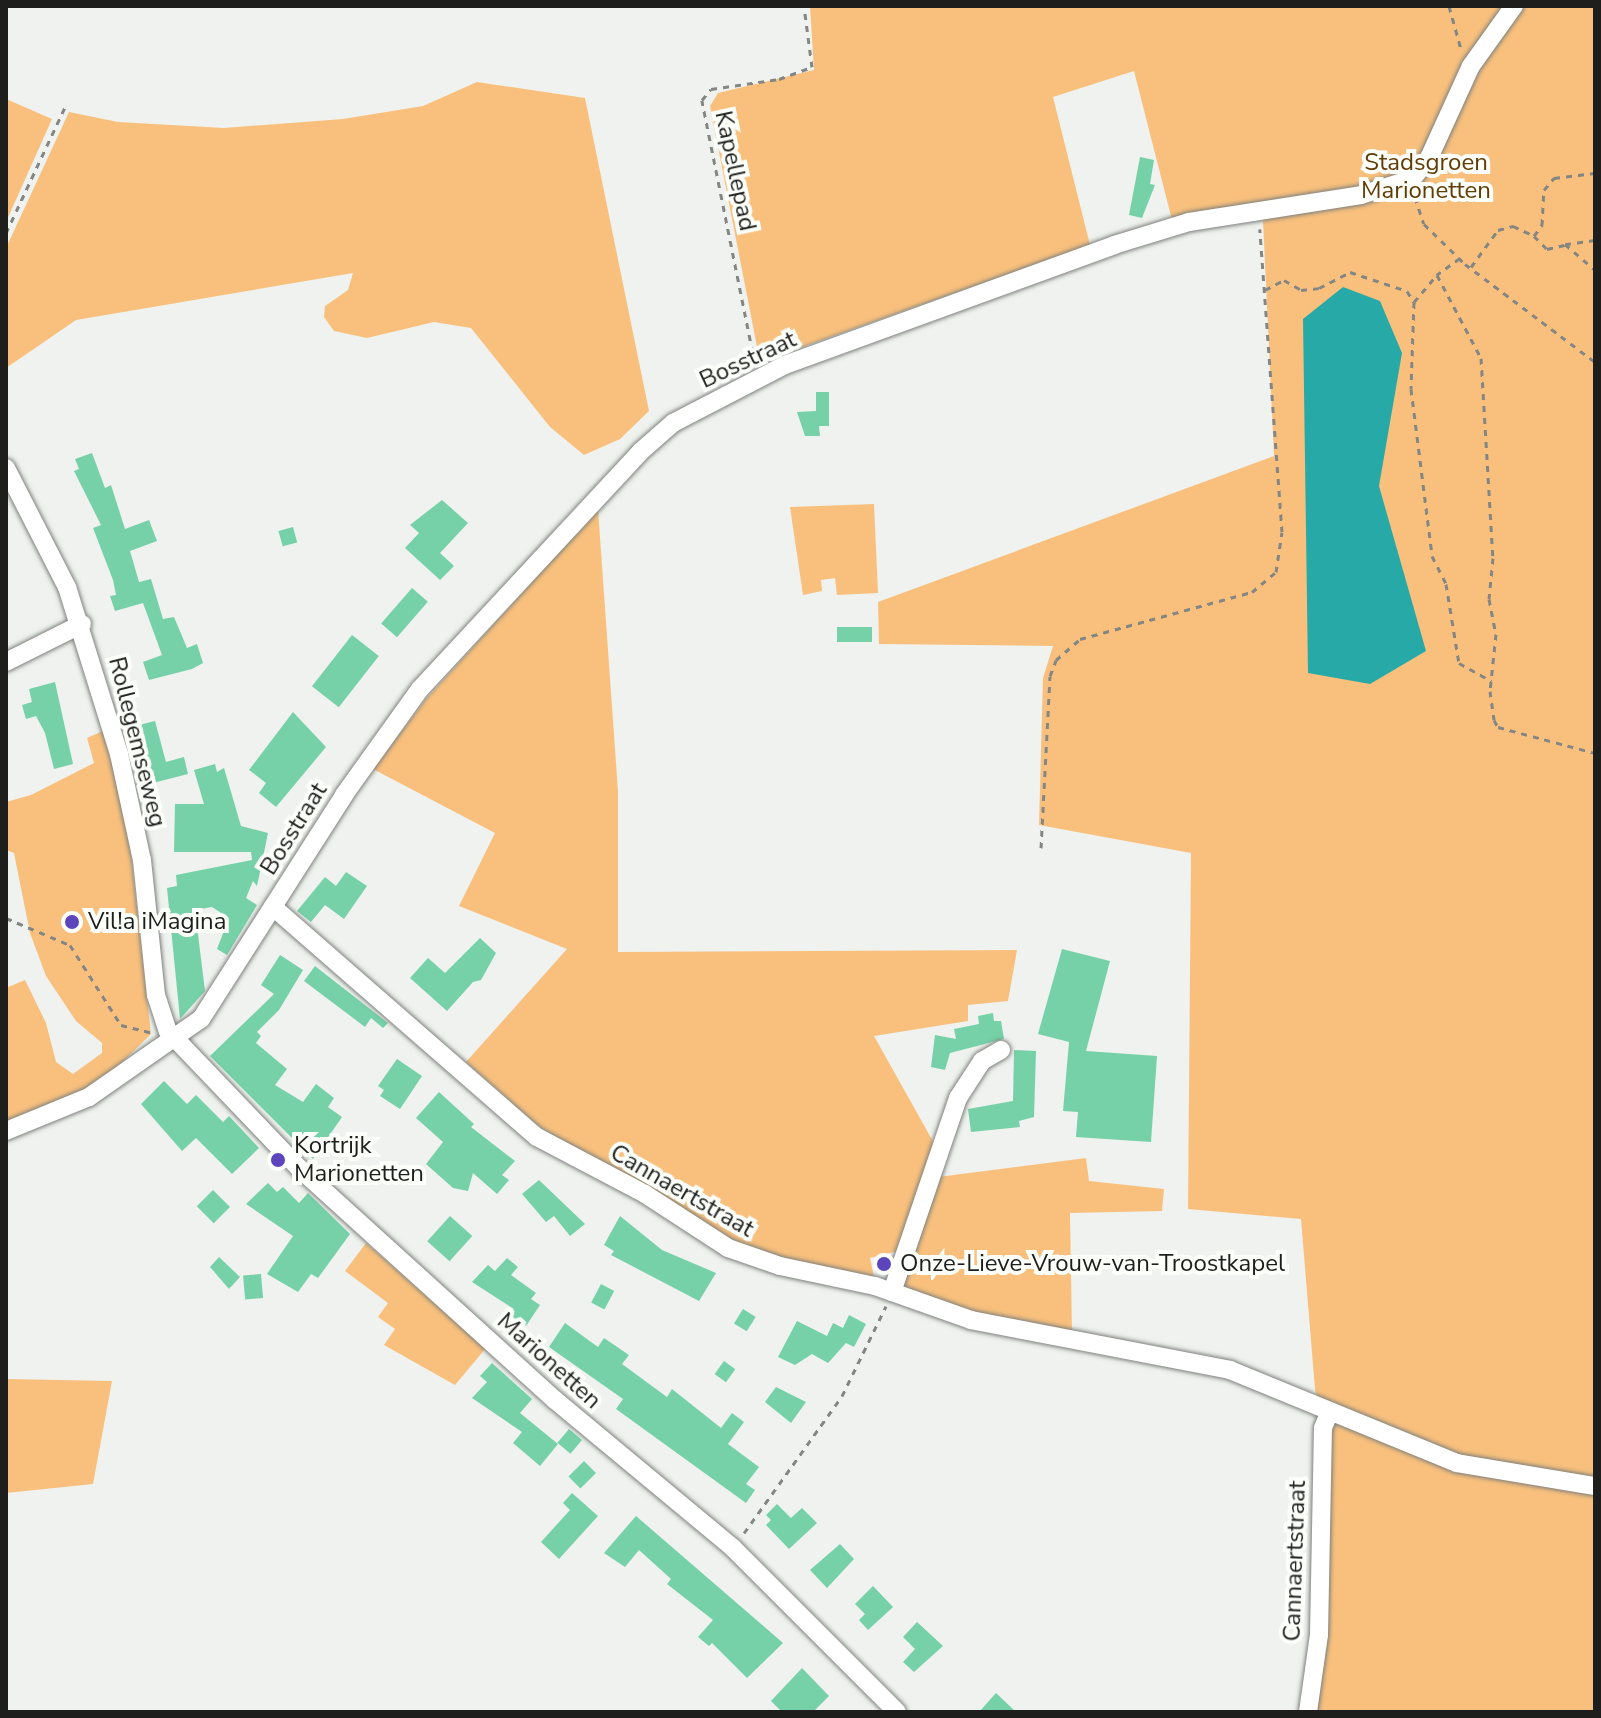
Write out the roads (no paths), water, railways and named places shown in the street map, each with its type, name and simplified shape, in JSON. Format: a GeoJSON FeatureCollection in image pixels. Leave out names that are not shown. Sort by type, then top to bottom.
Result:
{"type":"FeatureCollection","features":[{"type":"Feature","properties":{"kind":"street","name":"Bosstraat"},"geometry":{"type":"LineString","coordinates":[[6,1131],[89,1097],[172,1035],[201,1019],[420,689],[640,452],[673,423],[757,378],[1114,245],[1189,222],[1361,195],[1412,179],[1429,158],[1471,66],[1514,6]]}},
{"type":"Feature","properties":{"kind":"street","name":"Rollegemseweg"},"geometry":{"type":"LineString","coordinates":[[6,468],[44,533],[82,624],[132,811],[151,964],[172,1035]]}},
{"type":"Feature","properties":{"kind":"street"},"geometry":{"type":"LineString","coordinates":[[6,662],[82,624]]}},
{"type":"Feature","properties":{"kind":"street","name":"Cannaertstraat"},"geometry":{"type":"LineString","coordinates":[[273,907],[537,1137],[645,1194],[728,1248],[892,1292],[971,1320],[1230,1370],[1457,1463],[1595,1486]]}},
{"type":"Feature","properties":{"kind":"street","name":"Marionetten"},"geometry":{"type":"LineString","coordinates":[[172,1035],[343,1209],[555,1400],[733,1548],[897,1712]]}},
{"type":"Feature","properties":{"kind":"street"},"geometry":{"type":"LineString","coordinates":[[892,1292],[958,1098],[982,1061],[1001,1050]]}},
{"type":"Feature","properties":{"kind":"street","name":"Cannaertstraat"},"geometry":{"type":"LineString","coordinates":[[1308,1712],[1319,1635],[1323,1428],[1330,1411]]}},
{"type":"Feature","properties":{"kind":"water"},"geometry":{"type":"Polygon","coordinates":[[[1343,287],[1380,301],[1402,353],[1379,486],[1426,651],[1370,684],[1308,673],[1303,319],[1343,287]]]}},
{"type":"Feature","properties":{"kind":"place","name":"Vil!a iMagina"},"geometry":{"type":"Point","coordinates":[72,922]}},
{"type":"Feature","properties":{"kind":"place","name":"Kortrijk Marionetten"},"geometry":{"type":"Point","coordinates":[278,1160]}},
{"type":"Feature","properties":{"kind":"place","name":"Onze-Lieve-Vrouw-van-Troostkapel"},"geometry":{"type":"Point","coordinates":[884,1264]}},
{"type":"Feature","properties":{"kind":"park label","name":"Stadsgroen Marionetten"},"geometry":{"type":"Point","coordinates":[1426,177]}}]}
